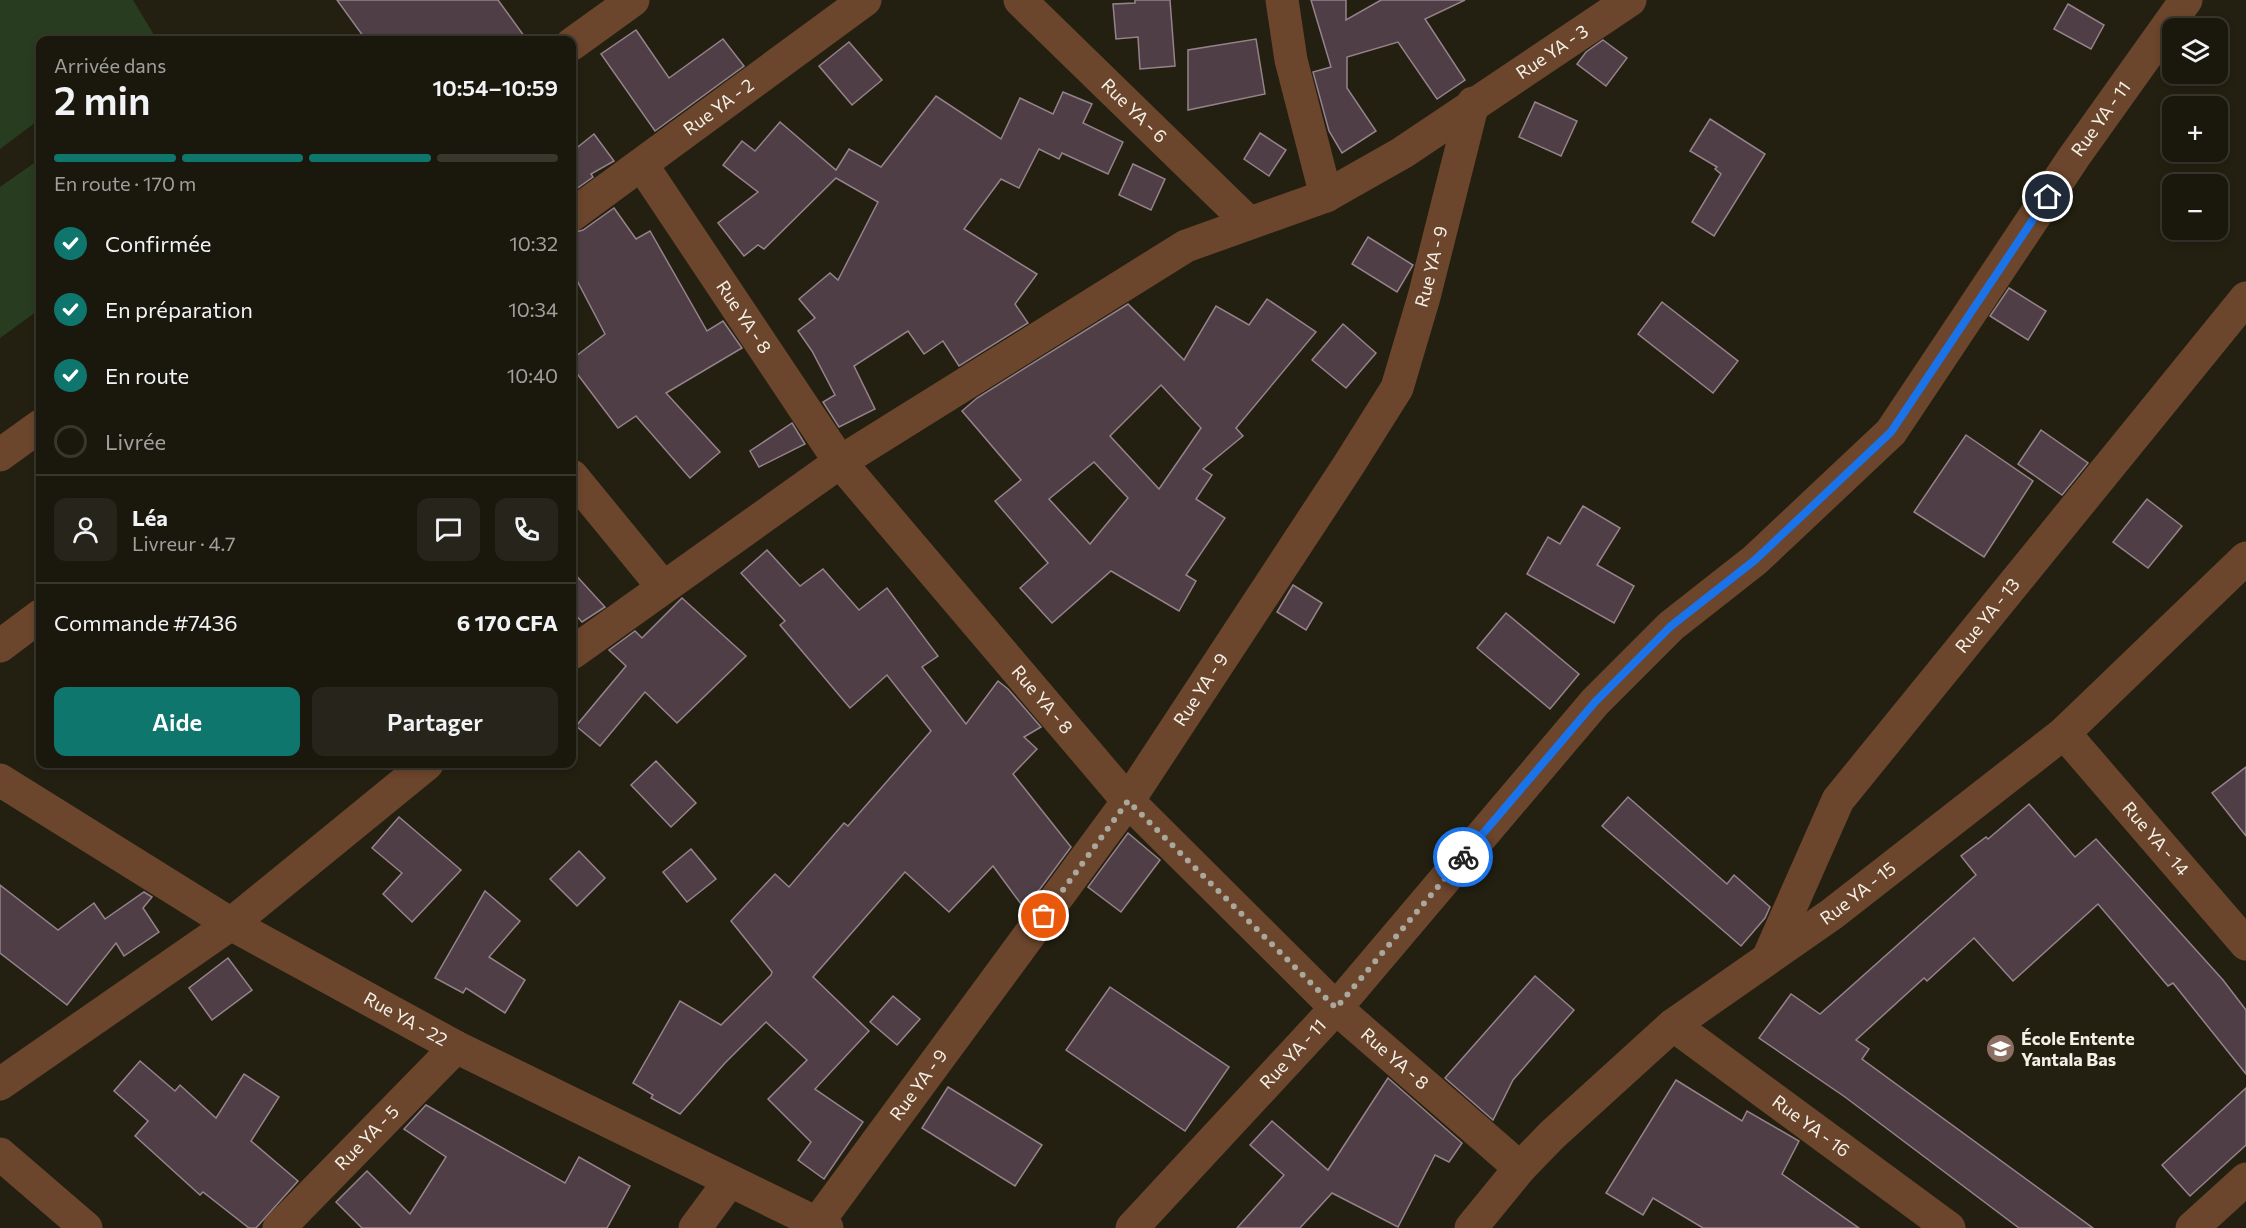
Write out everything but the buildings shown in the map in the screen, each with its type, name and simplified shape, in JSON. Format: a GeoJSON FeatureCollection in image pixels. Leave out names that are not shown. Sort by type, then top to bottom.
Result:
{"type":"FeatureCollection","features":[{"type":"Feature","properties":{"kind":"street"},"geometry":{"type":"LineString","coordinates":[[576,41],[633,0]]}},
{"type":"Feature","properties":{"kind":"street","name":"Rue YA - 2"},"geometry":{"type":"LineString","coordinates":[[576,212],[865,0]]}},
{"type":"Feature","properties":{"kind":"street","name":"Rue YA - 6"},"geometry":{"type":"LineString","coordinates":[[1020,0],[1248,222]]}},
{"type":"Feature","properties":{"kind":"street"},"geometry":{"type":"LineString","coordinates":[[1282,0],[1291,60],[1326,196]]}},
{"type":"Feature","properties":{"kind":"street","name":"Rue YA - 3"},"geometry":{"type":"LineString","coordinates":[[576,650],[840,462],[1186,246],[1326,196],[1402,153],[1473,103],[1630,0]]}},
{"type":"Feature","properties":{"kind":"street","name":"Rue YA - 11"},"geometry":{"type":"LineString","coordinates":[[1132,1228],[1336,1008],[1595,702],[1671,626],[1755,560],[1891,432],[2074,158],[2186,0]]}},
{"type":"Feature","properties":{"kind":"street","name":"Rue YA - 9"},"geometry":{"type":"LineString","coordinates":[[822,1225],[1128,801],[1397,388],[1424,297],[1473,103]]}},
{"type":"Feature","properties":{"kind":"street","name":"Rue YA - 8"},"geometry":{"type":"LineString","coordinates":[[642,165],[840,462],[1128,801],[1336,1008],[1520,1168]]}},
{"type":"Feature","properties":{"kind":"street","name":"Rue YA - 13"},"geometry":{"type":"LineString","coordinates":[[1769,957],[1838,800],[2246,298]]}},
{"type":"Feature","properties":{"kind":"street"},"geometry":{"type":"LineString","coordinates":[[0,455],[36,429]]}},
{"type":"Feature","properties":{"kind":"street"},"geometry":{"type":"LineString","coordinates":[[576,481],[663,587]]}},
{"type":"Feature","properties":{"kind":"street","name":"Rue YA - 15"},"geometry":{"type":"LineString","coordinates":[[1471,1228],[1520,1168],[1673,1025],[1832,914],[2064,733],[2246,558]]}},
{"type":"Feature","properties":{"kind":"street"},"geometry":{"type":"LineString","coordinates":[[0,646],[36,619]]}},
{"type":"Feature","properties":{"kind":"street","name":"Rue YA - 14"},"geometry":{"type":"LineString","coordinates":[[2064,733],[2246,944]]}},
{"type":"Feature","properties":{"kind":"street"},"geometry":{"type":"LineString","coordinates":[[0,1084],[231,924],[422,768]]}},
{"type":"Feature","properties":{"kind":"street","name":"Rue YA - 22"},"geometry":{"type":"LineString","coordinates":[[0,780],[231,924],[456,1047],[729,1182],[822,1225]]}},
{"type":"Feature","properties":{"kind":"street","name":"Rue YA - 16"},"geometry":{"type":"LineString","coordinates":[[1673,1025],[1949,1228]]}},
{"type":"Feature","properties":{"kind":"street","name":"Rue YA - 5"},"geometry":{"type":"LineString","coordinates":[[279,1228],[456,1047]]}},
{"type":"Feature","properties":{"kind":"street"},"geometry":{"type":"LineString","coordinates":[[0,1154],[86,1228]]}},
{"type":"Feature","properties":{"kind":"street"},"geometry":{"type":"LineString","coordinates":[[2192,1228],[2246,1179]]}},
{"type":"Feature","properties":{"kind":"street"},"geometry":{"type":"LineString","coordinates":[[695,1228],[729,1182]]}},
{"type":"Feature","properties":{"kind":"green space"},"geometry":{"type":"Polygon","coordinates":[[[0,0],[133,0],[153,36],[36,36],[36,122],[0,149],[0,0]]]}},
{"type":"Feature","properties":{"kind":"green space"},"geometry":{"type":"Polygon","coordinates":[[[36,162],[36,312],[0,338],[0,187],[36,162]]]}},
{"type":"Feature","properties":{"kind":"way so far"},"geometry":{"type":"LineString","coordinates":[[1044,916],[1128,801],[1336,1008],[1463,857]]}},
{"type":"Feature","properties":{"kind":"place","name":"École Entente Yantala Bas"},"geometry":{"type":"Point","coordinates":[2000,1049]}},
{"type":"Feature","properties":{"kind":"route"},"geometry":{"type":"LineString","coordinates":[[1463,857],[1595,702],[1671,626],[1755,560],[1891,432],[2048,197]]}}]}
